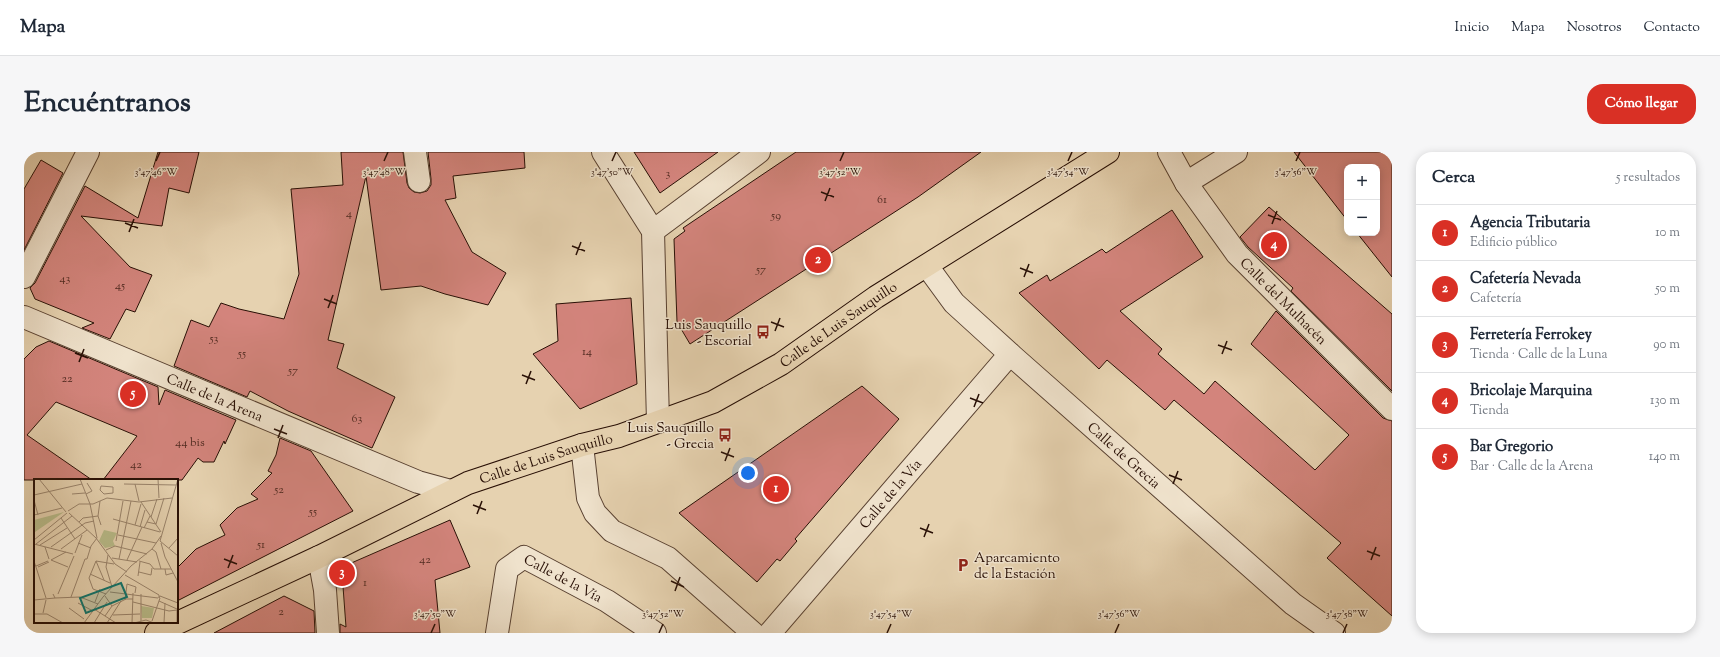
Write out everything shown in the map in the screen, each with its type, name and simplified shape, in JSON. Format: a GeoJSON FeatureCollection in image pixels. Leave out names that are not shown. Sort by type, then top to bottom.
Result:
{"type":"FeatureCollection","features":[{"type":"Feature","properties":{"kind":"main road","name":"Calle de Luis Sauquillo"},"geometry":{"type":"LineString","coordinates":[[178,623],[319,557],[468,483],[582,445],[620,436],[713,402],[781,364],[876,297],[1102,154]]}},
{"type":"Feature","properties":{"kind":"main road","name":"Calle de Luis Sauquillo"},"geometry":{"type":"LineString","coordinates":[[156,633],[177,623]]}},
{"type":"Feature","properties":{"kind":"street"},"geometry":{"type":"LineString","coordinates":[[24,277],[88,152]]}},
{"type":"Feature","properties":{"kind":"street"},"geometry":{"type":"LineString","coordinates":[[415,152],[419,182]]}},
{"type":"Feature","properties":{"kind":"street"},"geometry":{"type":"LineString","coordinates":[[603,152],[654,231],[658,422]]}},
{"type":"Feature","properties":{"kind":"street"},"geometry":{"type":"LineString","coordinates":[[654,231],[759,152]]}},
{"type":"Feature","properties":{"kind":"street"},"geometry":{"type":"LineString","coordinates":[[1169,152],[1186,183],[1236,152]]}},
{"type":"Feature","properties":{"kind":"street","name":"Calle del Mulhacén"},"geometry":{"type":"LineString","coordinates":[[1186,183],[1237,254],[1392,409]]}},
{"type":"Feature","properties":{"kind":"street","name":"Calle de Grecia"},"geometry":{"type":"LineString","coordinates":[[927,266],[954,303],[1010,354],[1293,604],[1334,633]]}},
{"type":"Feature","properties":{"kind":"street","name":"Calle de la Arena"},"geometry":{"type":"LineString","coordinates":[[24,317],[418,482],[451,491]]}},
{"type":"Feature","properties":{"kind":"street","name":"Calle de la Vía"},"geometry":{"type":"LineString","coordinates":[[770,633],[1010,354]]}},
{"type":"Feature","properties":{"kind":"street"},"geometry":{"type":"LineString","coordinates":[[582,445],[588,498],[595,513],[612,530],[668,558],[753,633]]}},
{"type":"Feature","properties":{"kind":"street"},"geometry":{"type":"LineString","coordinates":[[319,557],[325,590],[328,633]]}},
{"type":"Feature","properties":{"kind":"street","name":"Calle de la Vía"},"geometry":{"type":"LineString","coordinates":[[497,633],[507,568],[524,557],[607,601],[655,633]]}},
{"type":"Feature","properties":{"kind":"building"},"geometry":{"type":"Polygon","coordinates":[[[158,152],[199,152],[189,193],[169,188],[162,226],[81,216],[130,267],[152,275],[135,312],[126,309],[110,339],[82,328],[94,323],[35,299],[30,288],[35,283],[85,186],[138,218],[158,152]]]}},
{"type":"Feature","properties":{"kind":"building"},"geometry":{"type":"Polygon","coordinates":[[[341,152],[403,152],[409,188],[414,192],[420,193],[427,191],[431,185],[428,152],[524,152],[525,168],[453,176],[456,198],[445,200],[472,252],[506,273],[488,305],[421,286],[381,290],[366,176],[328,340],[344,344],[337,368],[395,397],[372,448],[288,411],[250,391],[247,397],[174,366],[191,320],[209,327],[221,303],[239,309],[284,319],[299,274],[291,189],[343,185],[341,152]]]}},
{"type":"Feature","properties":{"kind":"building"},"geometry":{"type":"Polygon","coordinates":[[[634,152],[718,152],[660,193],[634,152]]]}},
{"type":"Feature","properties":{"kind":"building"},"geometry":{"type":"Polygon","coordinates":[[[796,152],[981,152],[918,197],[690,344],[677,322],[674,239],[685,231],[683,228],[796,152]]]}},
{"type":"Feature","properties":{"kind":"building"},"geometry":{"type":"Polygon","coordinates":[[[1294,152],[1392,152],[1392,277],[1359,236],[1380,236],[1380,164],[1344,164],[1344,216],[1294,152]]]}},
{"type":"Feature","properties":{"kind":"building"},"geometry":{"type":"Polygon","coordinates":[[[41,160],[63,173],[24,250],[24,189],[41,160]]]}},
{"type":"Feature","properties":{"kind":"building"},"geometry":{"type":"Polygon","coordinates":[[[1269,207],[1392,314],[1392,391],[1291,291],[1293,288],[1248,247],[1240,237],[1269,207]]]}},
{"type":"Feature","properties":{"kind":"building"},"geometry":{"type":"Polygon","coordinates":[[[1172,210],[1203,257],[1120,311],[1162,349],[1158,354],[1204,394],[1215,381],[1315,470],[1349,435],[1251,344],[1276,311],[1383,418],[1392,421],[1392,616],[1327,558],[1341,543],[1174,400],[1165,410],[1107,360],[1099,369],[1019,293],[1047,275],[1050,281],[1102,249],[1106,253],[1172,210]]]}},
{"type":"Feature","properties":{"kind":"building"},"geometry":{"type":"Polygon","coordinates":[[[631,298],[637,384],[580,409],[533,354],[558,341],[556,304],[631,298]]]}},
{"type":"Feature","properties":{"kind":"building"},"geometry":{"type":"Polygon","coordinates":[[[49,341],[158,387],[159,405],[165,390],[236,420],[225,444],[224,441],[214,462],[203,462],[198,458],[182,480],[104,479],[137,436],[56,402],[27,435],[91,479],[24,480],[24,359],[36,347],[49,341]]]}},
{"type":"Feature","properties":{"kind":"building"},"geometry":{"type":"Polygon","coordinates":[[[862,386],[899,419],[795,539],[797,541],[780,561],[777,559],[757,582],[679,513],[862,386]]]}},
{"type":"Feature","properties":{"kind":"building"},"geometry":{"type":"Polygon","coordinates":[[[280,438],[311,451],[353,511],[178,600],[178,567],[196,549],[225,535],[220,525],[237,508],[258,499],[251,494],[272,473],[268,471],[276,455],[280,438]]]}},
{"type":"Feature","properties":{"kind":"building"},"geometry":{"type":"Polygon","coordinates":[[[450,520],[470,567],[435,580],[440,633],[340,633],[340,624],[346,627],[342,573],[349,564],[450,520]]]}},
{"type":"Feature","properties":{"kind":"building"},"geometry":{"type":"Polygon","coordinates":[[[284,596],[314,611],[315,633],[214,633],[284,596]]]}},
{"type":"Feature","properties":{"kind":"place","name":"Bricolaje Marquina"},"geometry":{"type":"Point","coordinates":[1274,245]}},
{"type":"Feature","properties":{"kind":"place","name":"Cafetería Nevada"},"geometry":{"type":"Point","coordinates":[818,260]}},
{"type":"Feature","properties":{"kind":"place","name":"Luis Sauquillo - Escorial"},"geometry":{"type":"Point","coordinates":[763,332]}},
{"type":"Feature","properties":{"kind":"place","name":"Bar Gregorio"},"geometry":{"type":"Point","coordinates":[133,394]}},
{"type":"Feature","properties":{"kind":"place","name":"Luis Sauquillo - Grecia"},"geometry":{"type":"Point","coordinates":[725,435]}},
{"type":"Feature","properties":{"kind":"place","name":"Agencia Tributaria"},"geometry":{"type":"Point","coordinates":[776,489]}},
{"type":"Feature","properties":{"kind":"place","name":"Aparcamiento de la Estación"},"geometry":{"type":"Point","coordinates":[963,565]}},
{"type":"Feature","properties":{"kind":"place","name":"Ferretería Ferrokey"},"geometry":{"type":"Point","coordinates":[342,573]}}]}
